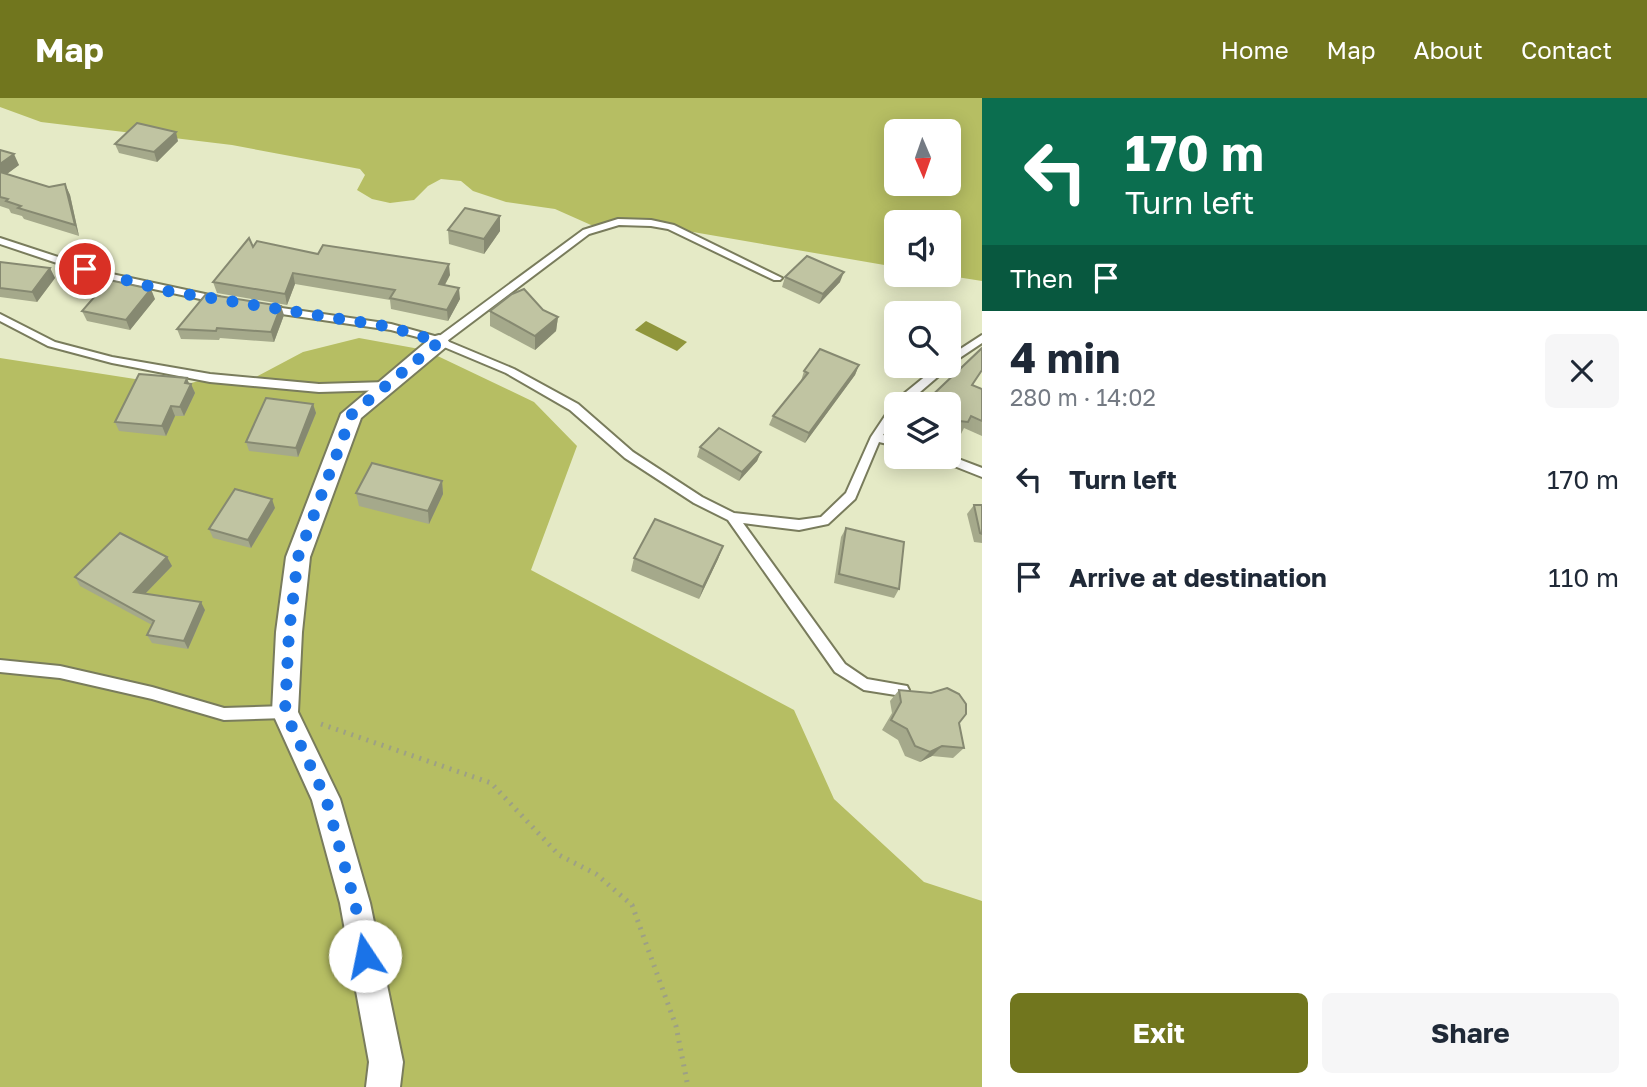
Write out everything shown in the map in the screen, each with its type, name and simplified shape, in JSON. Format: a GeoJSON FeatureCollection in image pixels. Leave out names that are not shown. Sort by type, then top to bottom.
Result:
{"type":"FeatureCollection","features":[{"type":"Feature","properties":{"kind":"street"},"geometry":{"type":"LineString","coordinates":[[383,1087],[386,1062],[355,903],[326,799],[285,712],[289,632],[298,557],[352,414],[439,342]]}},
{"type":"Feature","properties":{"kind":"lane"},"geometry":{"type":"LineString","coordinates":[[439,342],[586,232],[618,222],[651,223],[671,227],[777,278]]}},
{"type":"Feature","properties":{"kind":"lane"},"geometry":{"type":"LineString","coordinates":[[0,241],[105,276],[231,303]]}},
{"type":"Feature","properties":{"kind":"lane"},"geometry":{"type":"LineString","coordinates":[[256,307],[391,327],[439,342],[510,371],[574,407],[629,455],[698,500],[732,517],[799,525],[824,521],[850,496],[884,425]]}},
{"type":"Feature","properties":{"kind":"lane"},"geometry":{"type":"LineString","coordinates":[[0,317],[52,344],[112,360],[198,376],[319,388],[387,386]]}},
{"type":"Feature","properties":{"kind":"lane"},"geometry":{"type":"LineString","coordinates":[[961,353],[982,338]]}},
{"type":"Feature","properties":{"kind":"lane"},"geometry":{"type":"LineString","coordinates":[[913,392],[930,378]]}},
{"type":"Feature","properties":{"kind":"lane"},"geometry":{"type":"LineString","coordinates":[[876,437],[884,439]]}},
{"type":"Feature","properties":{"kind":"lane"},"geometry":{"type":"LineString","coordinates":[[961,464],[982,473]]}},
{"type":"Feature","properties":{"kind":"lane"},"geometry":{"type":"LineString","coordinates":[[732,517],[840,668],[864,684],[902,690]]}},
{"type":"Feature","properties":{"kind":"lane"},"geometry":{"type":"LineString","coordinates":[[0,666],[60,672],[152,693],[224,714],[285,712]]}},
{"type":"Feature","properties":{"kind":"path"},"geometry":{"type":"LineString","coordinates":[[285,712],[425,758],[491,783],[559,855],[596,874],[632,905],[676,1026],[688,1087]]}},
{"type":"Feature","properties":{"kind":"shaded area"},"geometry":{"type":"Polygon","coordinates":[[[0,98],[982,98],[982,281],[961,278],[961,210],[884,210],[884,265],[664,227],[591,225],[555,209],[506,202],[473,191],[461,181],[441,179],[428,186],[414,200],[390,203],[372,199],[357,190],[365,175],[360,169],[232,145],[41,122],[0,107],[0,98]]]}},
{"type":"Feature","properties":{"kind":"shaded area"},"geometry":{"type":"Polygon","coordinates":[[[646,321],[687,342],[677,351],[635,330],[646,321]]]}},
{"type":"Feature","properties":{"kind":"shaded area"},"geometry":{"type":"Polygon","coordinates":[[[359,338],[425,350],[534,402],[577,446],[531,570],[794,710],[834,799],[924,882],[982,901],[982,1087],[0,1087],[0,358],[180,386],[210,378],[250,380],[303,352],[359,338]]]}},
{"type":"Feature","properties":{"kind":"building"},"geometry":{"type":"Polygon","coordinates":[[[137,123],[176,132],[154,152],[115,144],[137,123]]]}},
{"type":"Feature","properties":{"kind":"building"},"geometry":{"type":"Polygon","coordinates":[[[0,150],[14,154],[0,164],[0,150]]]}},
{"type":"Feature","properties":{"kind":"building"},"geometry":{"type":"Polygon","coordinates":[[[0,172],[49,187],[65,184],[75,225],[18,208],[21,206],[0,197],[0,172]]]}},
{"type":"Feature","properties":{"kind":"building"},"geometry":{"type":"Polygon","coordinates":[[[465,208],[500,216],[484,239],[448,230],[465,208]]]}},
{"type":"Feature","properties":{"kind":"building"},"geometry":{"type":"Polygon","coordinates":[[[249,238],[253,247],[257,241],[318,254],[323,245],[449,264],[439,284],[459,288],[447,310],[390,298],[395,290],[293,273],[285,294],[213,282],[249,238]]]}},
{"type":"Feature","properties":{"kind":"building"},"geometry":{"type":"Polygon","coordinates":[[[807,256],[844,272],[823,294],[785,277],[807,256]]]}},
{"type":"Feature","properties":{"kind":"building"},"geometry":{"type":"Polygon","coordinates":[[[0,262],[50,268],[32,292],[0,288],[0,262]]]}},
{"type":"Feature","properties":{"kind":"building"},"geometry":{"type":"Polygon","coordinates":[[[109,280],[151,289],[126,320],[82,311],[109,280]]]}},
{"type":"Feature","properties":{"kind":"building"},"geometry":{"type":"Polygon","coordinates":[[[524,289],[543,310],[558,317],[535,336],[490,311],[512,294],[524,289]]]}},
{"type":"Feature","properties":{"kind":"building"},"geometry":{"type":"Polygon","coordinates":[[[206,294],[281,306],[271,332],[217,328],[216,331],[177,329],[206,294]]]}},
{"type":"Feature","properties":{"kind":"building"},"geometry":{"type":"Polygon","coordinates":[[[982,348],[982,370],[972,385],[982,389],[982,421],[971,416],[968,422],[961,421],[961,392],[936,392],[950,378],[961,378],[961,368],[982,348]]]}},
{"type":"Feature","properties":{"kind":"building"},"geometry":{"type":"Polygon","coordinates":[[[820,349],[859,365],[809,433],[773,416],[808,373],[804,371],[820,349]]]}},
{"type":"Feature","properties":{"kind":"building"},"geometry":{"type":"Polygon","coordinates":[[[139,374],[187,378],[185,383],[191,384],[180,407],[171,406],[162,426],[115,422],[139,374]]]}},
{"type":"Feature","properties":{"kind":"building"},"geometry":{"type":"Polygon","coordinates":[[[266,398],[313,404],[296,448],[246,442],[266,398]]]}},
{"type":"Feature","properties":{"kind":"building"},"geometry":{"type":"Polygon","coordinates":[[[719,428],[761,452],[742,472],[700,447],[719,428]]]}},
{"type":"Feature","properties":{"kind":"building"},"geometry":{"type":"Polygon","coordinates":[[[372,463],[442,481],[428,511],[356,493],[372,463]]]}},
{"type":"Feature","properties":{"kind":"building"},"geometry":{"type":"Polygon","coordinates":[[[235,489],[272,499],[248,540],[209,529],[235,489]]]}},
{"type":"Feature","properties":{"kind":"building"},"geometry":{"type":"Polygon","coordinates":[[[974,505],[982,505],[982,534],[980,533],[974,505]]]}},
{"type":"Feature","properties":{"kind":"building"},"geometry":{"type":"Polygon","coordinates":[[[655,519],[723,546],[703,587],[634,558],[655,519]]]}},
{"type":"Feature","properties":{"kind":"building"},"geometry":{"type":"Polygon","coordinates":[[[846,528],[904,542],[899,589],[839,574],[846,528]]]}},
{"type":"Feature","properties":{"kind":"building"},"geometry":{"type":"Polygon","coordinates":[[[120,533],[167,557],[134,592],[201,602],[184,641],[147,635],[154,621],[75,577],[120,533]]]}},
{"type":"Feature","properties":{"kind":"building"},"geometry":{"type":"Polygon","coordinates":[[[947,688],[959,694],[966,704],[966,714],[959,723],[964,748],[942,746],[930,752],[915,746],[907,729],[891,720],[901,702],[899,690],[931,693],[947,688]]]}},
{"type":"Feature","properties":{"kind":"route"},"geometry":{"type":"LineString","coordinates":[[85,269],[167,291],[391,327],[439,342],[352,414],[298,557],[289,632],[285,712],[326,799],[355,903],[365,956]]}}]}
